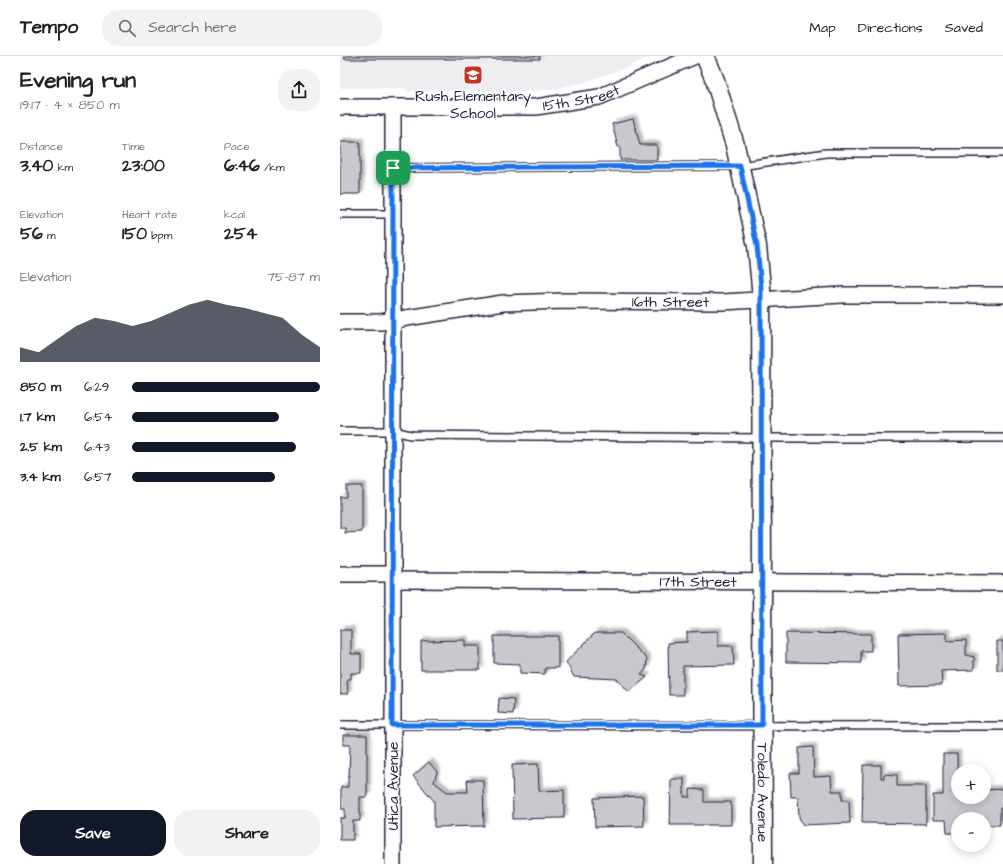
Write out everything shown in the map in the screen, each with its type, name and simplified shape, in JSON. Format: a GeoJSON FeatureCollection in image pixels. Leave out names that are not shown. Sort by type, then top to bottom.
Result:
{"type":"FeatureCollection","features":[{"type":"Feature","properties":{"kind":"street","name":"15th Street"},"geometry":{"type":"LineString","coordinates":[[340,107],[536,107],[561,104],[599,97],[695,56]]}},
{"type":"Feature","properties":{"kind":"street","name":"Toledo Avenue"},"geometry":{"type":"LineString","coordinates":[[705,56],[715,80],[740,166],[757,246],[761,300],[762,864]]}},
{"type":"Feature","properties":{"kind":"street","name":"Utica Avenue"},"geometry":{"type":"LineString","coordinates":[[392,864],[393,107]]}},
{"type":"Feature","properties":{"kind":"street","name":"16th Street"},"geometry":{"type":"LineString","coordinates":[[340,322],[381,322],[503,303],[564,301],[723,302],[842,295],[1003,295]]}},
{"type":"Feature","properties":{"kind":"street","name":"17th Street"},"geometry":{"type":"LineString","coordinates":[[340,574],[392,577],[762,582],[1003,583]]}},
{"type":"Feature","properties":{"kind":"lane"},"geometry":{"type":"LineString","coordinates":[[393,168],[740,166],[826,153],[1003,153]]}},
{"type":"Feature","properties":{"kind":"lane"},"geometry":{"type":"LineString","coordinates":[[340,214],[393,214]]}},
{"type":"Feature","properties":{"kind":"lane"},"geometry":{"type":"LineString","coordinates":[[340,431],[393,431],[411,435],[762,438],[1003,438]]}},
{"type":"Feature","properties":{"kind":"lane"},"geometry":{"type":"LineString","coordinates":[[340,725],[1003,726]]}},
{"type":"Feature","properties":{"kind":"shaded area","name":"Rush Elementary School"},"geometry":{"type":"Polygon","coordinates":[[[340,56],[653,56],[617,71],[581,83],[553,89],[529,91],[406,91],[406,88],[340,88],[340,56]]]}},
{"type":"Feature","properties":{"kind":"building"},"geometry":{"type":"Polygon","coordinates":[[[344,56],[540,56],[540,59],[344,59],[344,56]]]}},
{"type":"Feature","properties":{"kind":"building"},"geometry":{"type":"Polygon","coordinates":[[[633,119],[640,145],[657,145],[657,160],[620,160],[620,147],[618,147],[612,124],[633,119]]]}},
{"type":"Feature","properties":{"kind":"building"},"geometry":{"type":"Polygon","coordinates":[[[340,142],[360,142],[360,194],[340,194],[340,142]]]}},
{"type":"Feature","properties":{"kind":"building"},"geometry":{"type":"Polygon","coordinates":[[[346,486],[362,486],[362,532],[345,533],[345,528],[340,528],[340,497],[346,497],[346,486]]]}},
{"type":"Feature","properties":{"kind":"building"},"geometry":{"type":"Polygon","coordinates":[[[340,630],[351,630],[351,654],[361,654],[361,673],[351,673],[351,679],[347,679],[348,694],[340,694],[340,630]]]}},
{"type":"Feature","properties":{"kind":"building"},"geometry":{"type":"Polygon","coordinates":[[[718,631],[718,646],[733,646],[734,665],[683,666],[683,695],[669,695],[668,643],[687,642],[687,632],[718,631]]]}},
{"type":"Feature","properties":{"kind":"building"},"geometry":{"type":"Polygon","coordinates":[[[595,633],[621,633],[647,659],[646,669],[641,675],[647,677],[629,692],[617,679],[574,677],[566,662],[595,633]]]}},
{"type":"Feature","properties":{"kind":"building"},"geometry":{"type":"Polygon","coordinates":[[[786,633],[871,634],[871,651],[861,651],[861,663],[786,662],[786,633]]]}},
{"type":"Feature","properties":{"kind":"building"},"geometry":{"type":"Polygon","coordinates":[[[947,633],[947,641],[966,640],[966,655],[974,657],[974,670],[941,671],[942,685],[899,686],[898,634],[947,633]]]}},
{"type":"Feature","properties":{"kind":"building"},"geometry":{"type":"Polygon","coordinates":[[[494,636],[558,636],[558,668],[545,668],[545,674],[520,673],[520,664],[494,663],[494,636]]]}},
{"type":"Feature","properties":{"kind":"building"},"geometry":{"type":"Polygon","coordinates":[[[465,640],[465,646],[480,646],[480,670],[421,670],[421,641],[465,640]]]}},
{"type":"Feature","properties":{"kind":"building"},"geometry":{"type":"Polygon","coordinates":[[[997,641],[1003,641],[1003,670],[997,670],[997,641]]]}},
{"type":"Feature","properties":{"kind":"building"},"geometry":{"type":"Polygon","coordinates":[[[499,698],[514,699],[513,714],[498,713],[499,698]]]}},
{"type":"Feature","properties":{"kind":"building"},"geometry":{"type":"Polygon","coordinates":[[[343,735],[367,735],[367,797],[360,797],[360,821],[353,821],[353,840],[340,840],[340,818],[345,818],[345,809],[341,809],[341,787],[348,787],[350,745],[343,745],[343,735]]]}},
{"type":"Feature","properties":{"kind":"building"},"geometry":{"type":"Polygon","coordinates":[[[813,747],[814,777],[831,776],[832,791],[842,791],[842,800],[849,800],[850,823],[803,825],[799,817],[798,797],[791,797],[790,773],[799,773],[799,748],[813,747]]]}},
{"type":"Feature","properties":{"kind":"building"},"geometry":{"type":"Polygon","coordinates":[[[943,754],[957,754],[957,764],[951,764],[951,804],[991,804],[991,790],[1003,789],[1003,808],[1000,808],[1000,825],[991,825],[991,812],[951,812],[951,833],[947,833],[946,820],[933,820],[933,795],[943,795],[943,754]]]}},
{"type":"Feature","properties":{"kind":"building"},"geometry":{"type":"Polygon","coordinates":[[[429,762],[437,772],[434,782],[447,792],[468,792],[467,780],[483,780],[484,826],[434,827],[434,801],[413,776],[429,762]]]}},
{"type":"Feature","properties":{"kind":"building"},"geometry":{"type":"Polygon","coordinates":[[[538,764],[539,791],[564,790],[564,818],[513,819],[512,765],[538,764]]]}},
{"type":"Feature","properties":{"kind":"building"},"geometry":{"type":"Polygon","coordinates":[[[863,765],[881,765],[881,778],[884,778],[884,774],[897,775],[897,786],[926,786],[926,824],[862,823],[863,765]]]}},
{"type":"Feature","properties":{"kind":"building"},"geometry":{"type":"Polygon","coordinates":[[[671,779],[684,779],[684,797],[690,797],[690,789],[704,790],[704,802],[731,802],[731,825],[670,825],[671,779]]]}},
{"type":"Feature","properties":{"kind":"building"},"geometry":{"type":"Polygon","coordinates":[[[643,796],[644,826],[595,827],[594,798],[643,796]]]}},
{"type":"Feature","properties":{"kind":"place","name":"Rush Elementary School"},"geometry":{"type":"Point","coordinates":[473,75]}},
{"type":"Feature","properties":{"kind":"route"},"geometry":{"type":"LineString","coordinates":[[740,166],[757,246],[761,287],[762,725],[392,725],[393,168],[740,166]]}}]}
